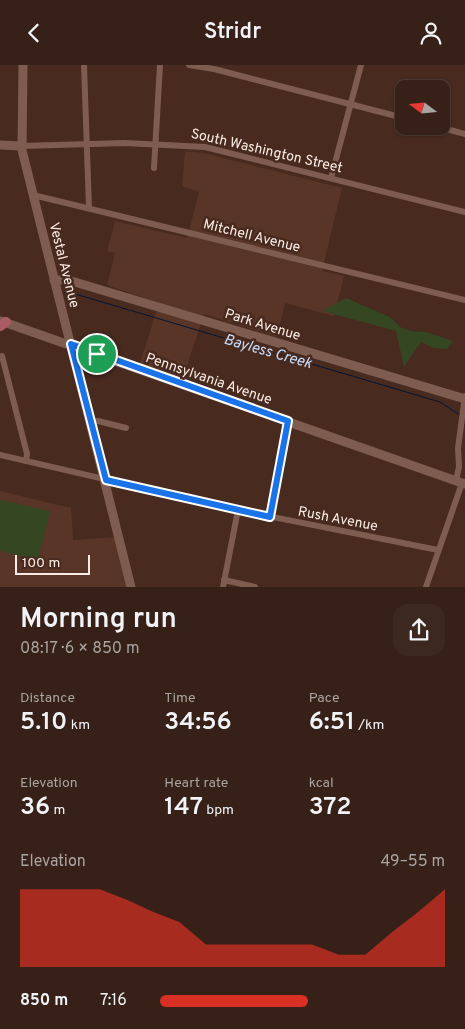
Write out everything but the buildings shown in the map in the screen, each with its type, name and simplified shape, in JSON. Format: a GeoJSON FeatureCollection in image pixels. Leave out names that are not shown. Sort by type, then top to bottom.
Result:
{"type":"FeatureCollection","features":[{"type":"Feature","properties":{"kind":"street","name":"Vestal Avenue"},"geometry":{"type":"LineString","coordinates":[[23,65],[22,145],[131,587]]}},
{"type":"Feature","properties":{"kind":"street"},"geometry":{"type":"LineString","coordinates":[[84,65],[89,208]]}},
{"type":"Feature","properties":{"kind":"street"},"geometry":{"type":"LineString","coordinates":[[154,169],[160,65]]}},
{"type":"Feature","properties":{"kind":"street"},"geometry":{"type":"LineString","coordinates":[[189,65],[214,67],[395,116]]}},
{"type":"Feature","properties":{"kind":"street"},"geometry":{"type":"LineString","coordinates":[[331,178],[361,65]]}},
{"type":"Feature","properties":{"kind":"street"},"geometry":{"type":"LineString","coordinates":[[450,130],[465,134]]}},
{"type":"Feature","properties":{"kind":"street","name":"South Washington Street"},"geometry":{"type":"LineString","coordinates":[[0,145],[154,143],[205,147],[465,212]]}},
{"type":"Feature","properties":{"kind":"street","name":"Mitchell Avenue"},"geometry":{"type":"LineString","coordinates":[[33,195],[465,300]]}},
{"type":"Feature","properties":{"kind":"street","name":"Park Avenue"},"geometry":{"type":"LineString","coordinates":[[54,280],[68,280],[465,398]]}},
{"type":"Feature","properties":{"kind":"street","name":"Pennsylvania Avenue"},"geometry":{"type":"LineString","coordinates":[[2,323],[71,344],[461,482]]}},
{"type":"Feature","properties":{"kind":"street"},"geometry":{"type":"LineString","coordinates":[[2,356],[27,454],[26,461]]}},
{"type":"Feature","properties":{"kind":"street"},"geometry":{"type":"LineString","coordinates":[[426,587],[461,482],[461,421],[465,398]]}},
{"type":"Feature","properties":{"kind":"street"},"geometry":{"type":"LineString","coordinates":[[91,422],[98,421],[126,428]]}},
{"type":"Feature","properties":{"kind":"street"},"geometry":{"type":"LineString","coordinates":[[270,517],[288,421]]}},
{"type":"Feature","properties":{"kind":"street","name":"Rush Avenue"},"geometry":{"type":"LineString","coordinates":[[0,455],[270,517],[438,550]]}},
{"type":"Feature","properties":{"kind":"street"},"geometry":{"type":"LineString","coordinates":[[238,510],[224,583],[255,587]]}},
{"type":"Feature","properties":{"kind":"shaded area"},"geometry":{"type":"Polygon","coordinates":[[[185,151],[204,153],[342,188],[322,271],[344,276],[334,316],[285,303],[277,337],[204,314],[183,378],[140,363],[159,303],[107,285],[115,253],[107,251],[115,221],[187,238],[199,192],[182,186],[185,151]]]}},
{"type":"Feature","properties":{"kind":"shaded area"},"geometry":{"type":"Polygon","coordinates":[[[0,491],[71,508],[73,540],[116,537],[128,587],[0,587],[0,491]]]}},
{"type":"Feature","properties":{"kind":"green space"},"geometry":{"type":"Polygon","coordinates":[[[346,298],[390,317],[400,327],[411,331],[426,332],[453,341],[447,349],[433,348],[421,342],[404,367],[396,331],[322,311],[346,298]]]}},
{"type":"Feature","properties":{"kind":"green space"},"geometry":{"type":"Polygon","coordinates":[[[0,500],[50,511],[38,560],[0,551],[0,500]]]}},
{"type":"Feature","properties":{"kind":"waterway","name":"Bayless Creek"},"geometry":{"type":"LineString","coordinates":[[65,291],[440,402],[460,415]]}},
{"type":"Feature","properties":{"kind":"route"},"geometry":{"type":"LineString","coordinates":[[71,344],[97,354],[288,421],[270,517],[106,480],[71,344]]}}]}
